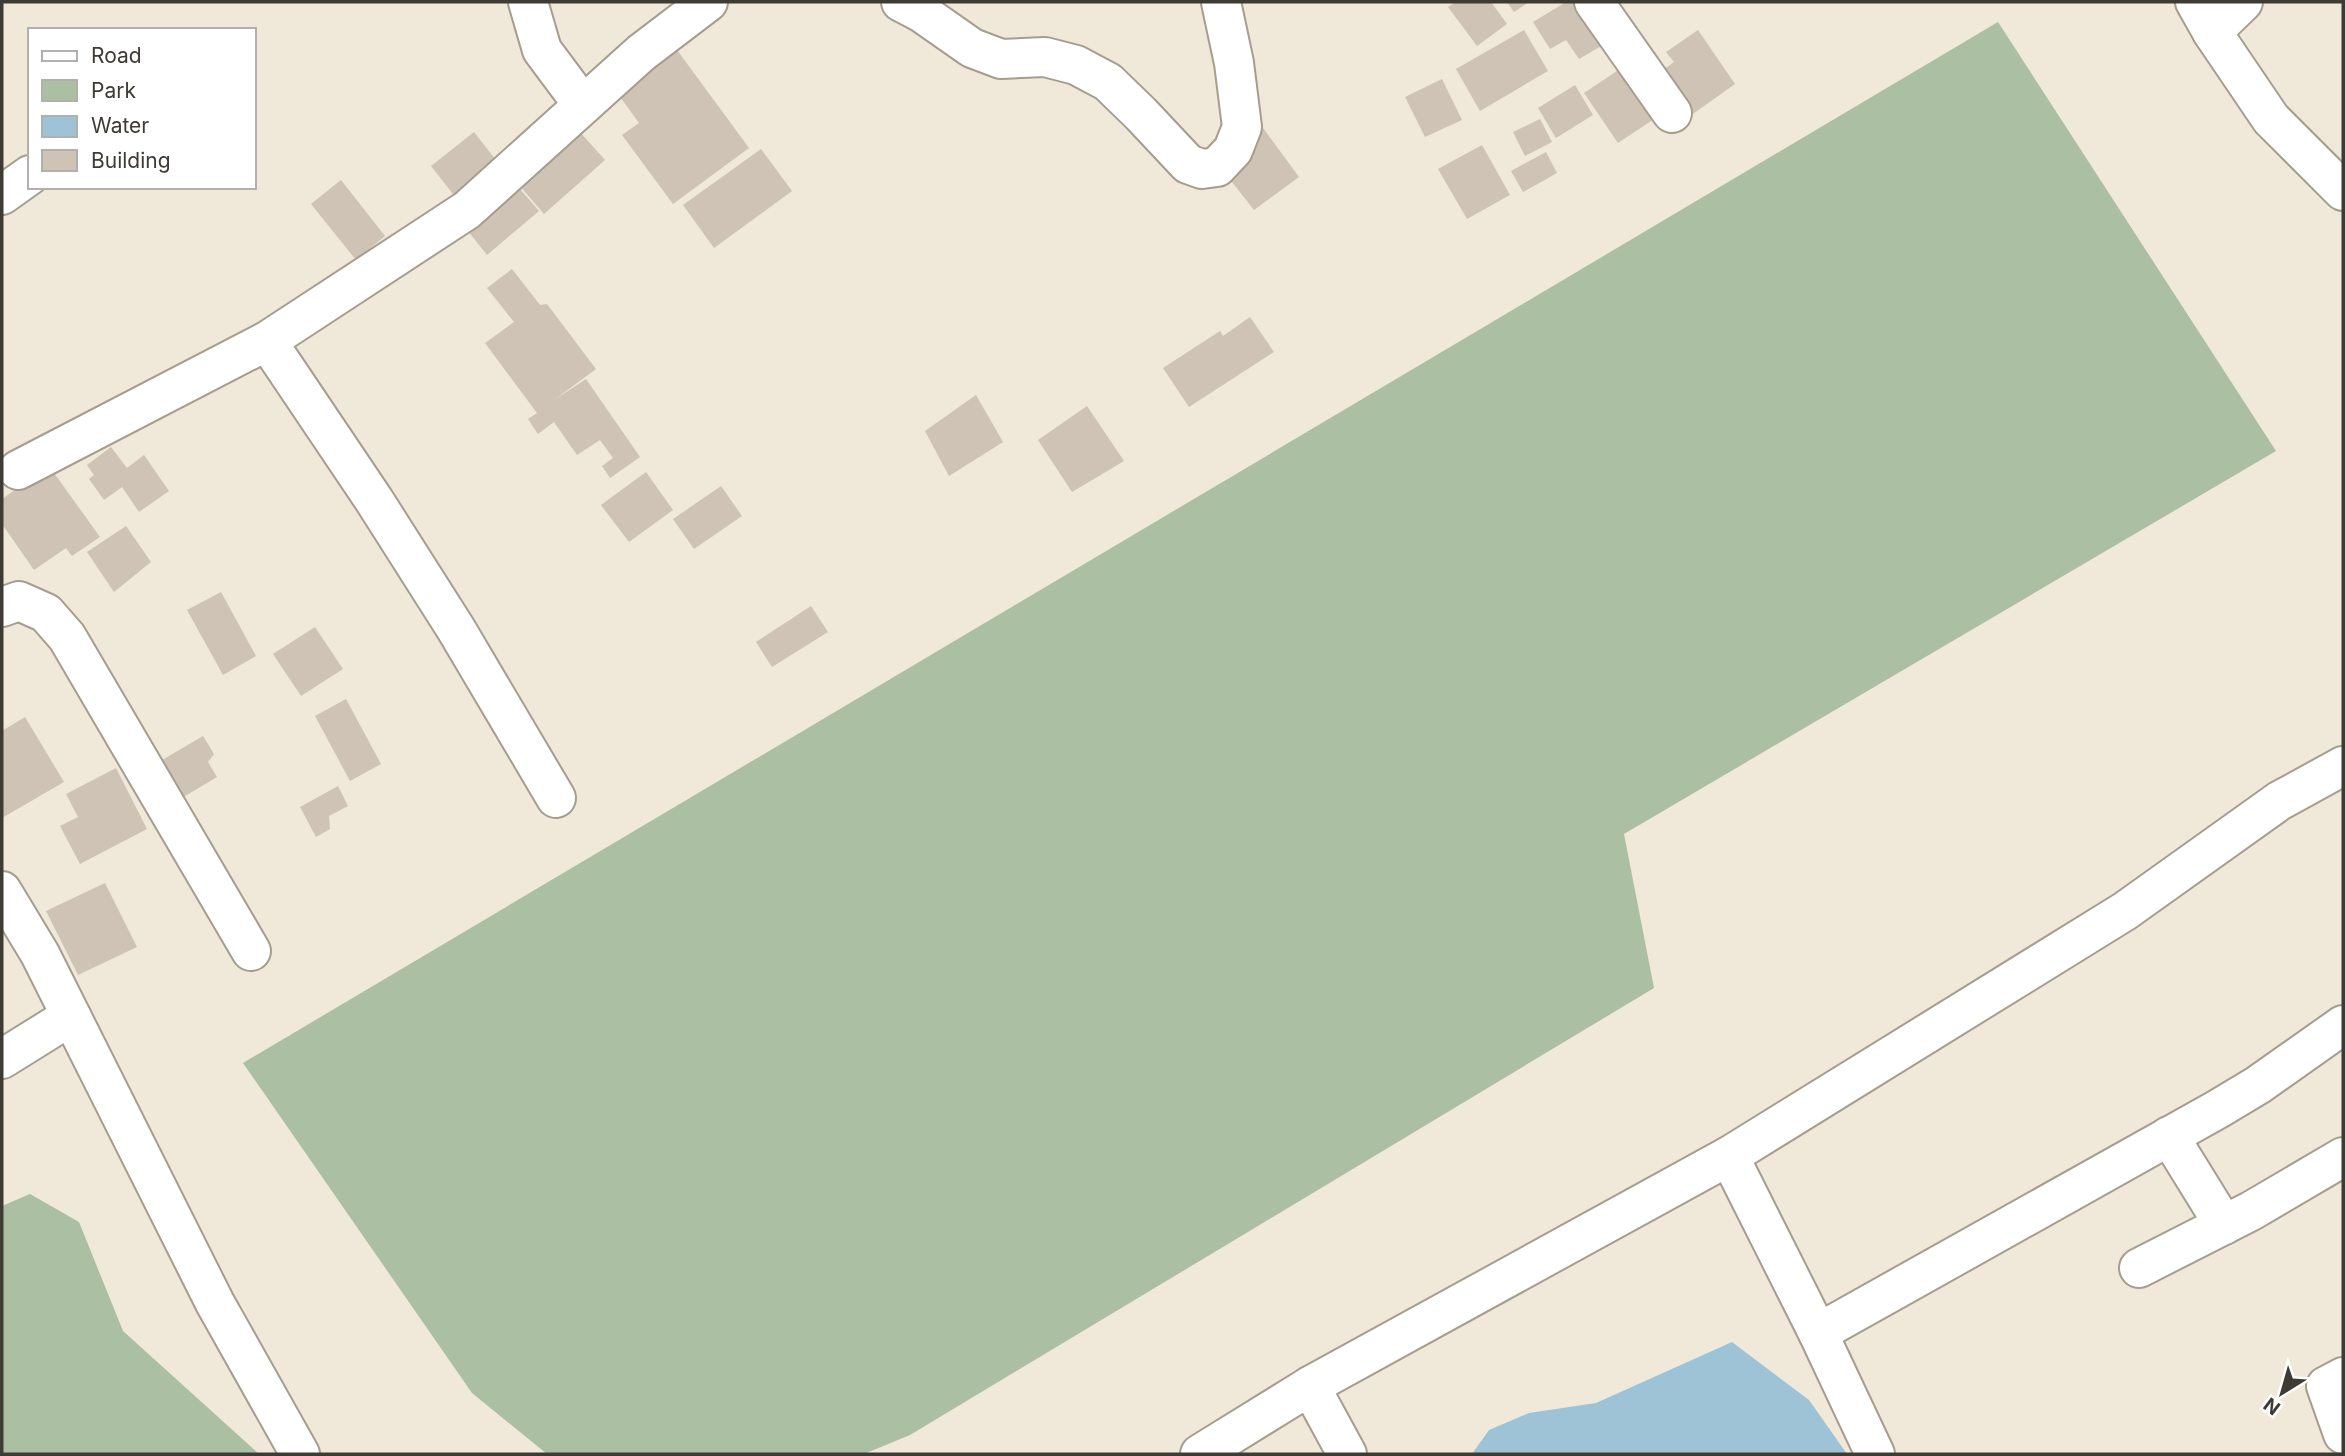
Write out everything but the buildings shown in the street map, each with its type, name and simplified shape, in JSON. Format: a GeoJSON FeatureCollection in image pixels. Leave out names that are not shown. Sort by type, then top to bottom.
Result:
{"type":"FeatureCollection","features":[{"type":"Feature","properties":{"kind":"street"},"geometry":{"type":"LineString","coordinates":[[528,2],[542,50],[583,105]]}},
{"type":"Feature","properties":{"kind":"street"},"geometry":{"type":"LineString","coordinates":[[7,467],[267,341],[467,210],[641,53],[708,2]]}},
{"type":"Feature","properties":{"kind":"street"},"geometry":{"type":"LineString","coordinates":[[901,2],[922,13],[972,48],[1001,59],[1045,57],[1076,65],[1108,82],[1188,164],[1202,169],[1217,167],[1233,150],[1242,127],[1234,64],[1221,2]]}},
{"type":"Feature","properties":{"kind":"street"},"geometry":{"type":"LineString","coordinates":[[1594,2],[1672,113]]}},
{"type":"Feature","properties":{"kind":"street"},"geometry":{"type":"LineString","coordinates":[[2243,2],[2204,17],[2271,119],[2338,176]]}},
{"type":"Feature","properties":{"kind":"street"},"geometry":{"type":"LineString","coordinates":[[2,195],[28,176]]}},
{"type":"Feature","properties":{"kind":"street"},"geometry":{"type":"LineString","coordinates":[[267,341],[449,617],[556,798]]}},
{"type":"Feature","properties":{"kind":"street"},"geometry":{"type":"LineString","coordinates":[[2,607],[19,601],[46,613],[67,638],[251,951]]}},
{"type":"Feature","properties":{"kind":"street"},"geometry":{"type":"LineString","coordinates":[[1200,1454],[1310,1386],[1729,1156],[2113,918],[2279,801],[2343,766]]}},
{"type":"Feature","properties":{"kind":"street"},"geometry":{"type":"LineString","coordinates":[[2,891],[40,954],[215,1303],[300,1454]]}},
{"type":"Feature","properties":{"kind":"street"},"geometry":{"type":"LineString","coordinates":[[2,1059],[71,1016]]}},
{"type":"Feature","properties":{"kind":"street"},"geometry":{"type":"LineString","coordinates":[[1818,1333],[2258,1085],[2343,1025]]}},
{"type":"Feature","properties":{"kind":"street"},"geometry":{"type":"LineString","coordinates":[[2169,1136],[2224,1224]]}},
{"type":"Feature","properties":{"kind":"street"},"geometry":{"type":"LineString","coordinates":[[1729,1156],[1875,1454]]}},
{"type":"Feature","properties":{"kind":"street"},"geometry":{"type":"LineString","coordinates":[[2139,1268],[2318,1174],[2343,1157]]}},
{"type":"Feature","properties":{"kind":"street"},"geometry":{"type":"LineString","coordinates":[[2343,1377],[2326,1386],[2343,1434]]}},
{"type":"Feature","properties":{"kind":"street"},"geometry":{"type":"LineString","coordinates":[[1310,1386],[1348,1454]]}},
{"type":"Feature","properties":{"kind":"green space"},"geometry":{"type":"Polygon","coordinates":[[[1998,22],[2276,451],[1624,834],[1654,988],[910,1435],[864,1454],[547,1454],[472,1393],[243,1063],[1998,22]]]}},
{"type":"Feature","properties":{"kind":"green space"},"geometry":{"type":"Polygon","coordinates":[[[30,1194],[79,1222],[123,1331],[259,1454],[2,1454],[2,1206],[30,1194]]]}},
{"type":"Feature","properties":{"kind":"water"},"geometry":{"type":"Polygon","coordinates":[[[1732,1342],[1809,1400],[1847,1454],[1472,1454],[1489,1430],[1529,1413],[1596,1403],[1732,1342]]]}}]}
